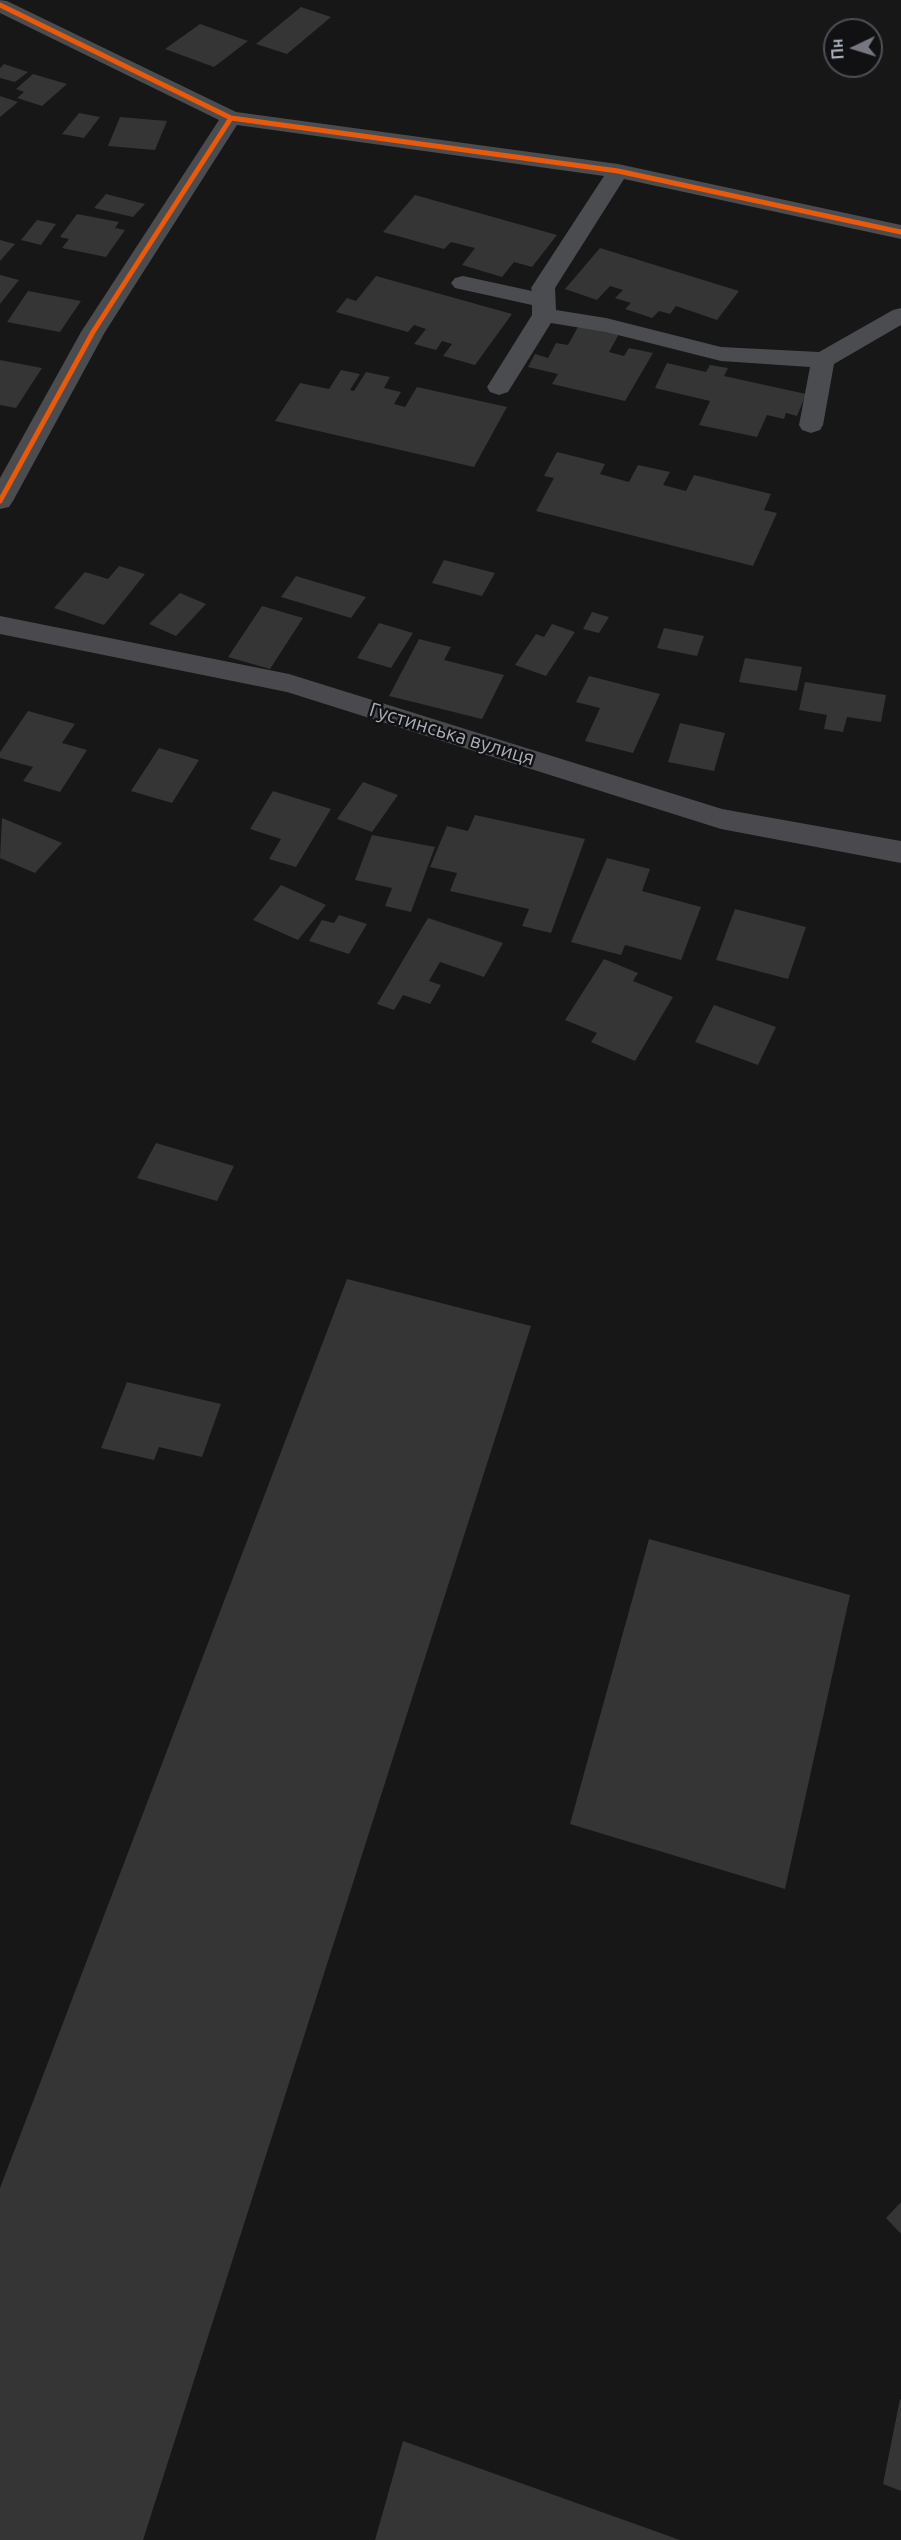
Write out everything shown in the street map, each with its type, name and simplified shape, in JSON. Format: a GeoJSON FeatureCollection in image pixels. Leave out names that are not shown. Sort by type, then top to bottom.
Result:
{"type":"FeatureCollection","features":[{"type":"Feature","properties":{"kind":"main road","name":"Густинська вулиця"},"geometry":{"type":"LineString","coordinates":[[0,625],[289,683],[721,819],[901,852]]}},
{"type":"Feature","properties":{"kind":"street"},"geometry":{"type":"LineString","coordinates":[[0,5],[231,118],[618,171],[901,232]]}},
{"type":"Feature","properties":{"kind":"street"},"geometry":{"type":"LineString","coordinates":[[0,501],[93,332],[231,118]]}},
{"type":"Feature","properties":{"kind":"street"},"geometry":{"type":"LineString","coordinates":[[499,387],[544,308],[543,288],[618,171]]}},
{"type":"Feature","properties":{"kind":"street"},"geometry":{"type":"LineString","coordinates":[[464,283],[544,308],[722,354],[823,360],[901,315]]}},
{"type":"Feature","properties":{"kind":"street"},"geometry":{"type":"LineString","coordinates":[[811,425],[823,360]]}},
{"type":"Feature","properties":{"kind":"building"},"geometry":{"type":"Polygon","coordinates":[[[301,7],[331,17],[287,54],[256,44],[301,7]]]}},
{"type":"Feature","properties":{"kind":"building"},"geometry":{"type":"Polygon","coordinates":[[[200,24],[248,41],[214,67],[165,49],[200,24]]]}},
{"type":"Feature","properties":{"kind":"building"},"geometry":{"type":"Polygon","coordinates":[[[4,64],[28,72],[15,82],[0,78],[0,68],[4,64]]]}},
{"type":"Feature","properties":{"kind":"building"},"geometry":{"type":"Polygon","coordinates":[[[33,74],[67,84],[42,106],[17,98],[24,92],[16,89],[33,74]]]}},
{"type":"Feature","properties":{"kind":"building"},"geometry":{"type":"Polygon","coordinates":[[[0,96],[18,102],[0,117],[0,96]]]}},
{"type":"Feature","properties":{"kind":"building"},"geometry":{"type":"Polygon","coordinates":[[[79,113],[100,117],[84,138],[62,134],[79,113]]]}},
{"type":"Feature","properties":{"kind":"building"},"geometry":{"type":"Polygon","coordinates":[[[120,117],[167,121],[155,150],[108,146],[120,117]]]}},
{"type":"Feature","properties":{"kind":"building"},"geometry":{"type":"Polygon","coordinates":[[[106,194],[145,204],[133,217],[94,208],[106,194]]]}},
{"type":"Feature","properties":{"kind":"building"},"geometry":{"type":"Polygon","coordinates":[[[415,195],[557,235],[532,267],[514,262],[502,277],[462,265],[475,248],[451,242],[444,249],[383,232],[415,195]]]}},
{"type":"Feature","properties":{"kind":"building"},"geometry":{"type":"Polygon","coordinates":[[[77,214],[119,222],[115,228],[125,230],[106,257],[62,248],[69,239],[60,237],[77,214]]]}},
{"type":"Feature","properties":{"kind":"building"},"geometry":{"type":"Polygon","coordinates":[[[37,220],[56,224],[41,245],[21,240],[37,220]]]}},
{"type":"Feature","properties":{"kind":"building"},"geometry":{"type":"Polygon","coordinates":[[[0,240],[15,244],[0,261],[0,240]]]}},
{"type":"Feature","properties":{"kind":"building"},"geometry":{"type":"Polygon","coordinates":[[[600,248],[739,291],[717,320],[676,306],[670,314],[659,311],[652,318],[625,309],[631,303],[615,298],[623,290],[610,286],[597,300],[565,289],[600,248]]]}},
{"type":"Feature","properties":{"kind":"building"},"geometry":{"type":"Polygon","coordinates":[[[0,275],[19,280],[0,304],[0,275]]]}},
{"type":"Feature","properties":{"kind":"building"},"geometry":{"type":"Polygon","coordinates":[[[376,276],[512,314],[475,365],[443,356],[452,344],[442,341],[436,350],[414,344],[426,329],[414,325],[408,332],[336,312],[347,298],[356,301],[376,276]]]}},
{"type":"Feature","properties":{"kind":"building"},"geometry":{"type":"Polygon","coordinates":[[[28,291],[81,301],[60,332],[7,322],[28,291]]]}},
{"type":"Feature","properties":{"kind":"building"},"geometry":{"type":"Polygon","coordinates":[[[579,325],[619,334],[609,352],[624,356],[629,348],[653,353],[625,401],[552,384],[558,374],[528,367],[535,354],[548,358],[556,343],[568,345],[579,325]]]}},
{"type":"Feature","properties":{"kind":"building"},"geometry":{"type":"Polygon","coordinates":[[[0,360],[42,368],[16,408],[0,405],[0,360]]]}},
{"type":"Feature","properties":{"kind":"building"},"geometry":{"type":"Polygon","coordinates":[[[667,363],[706,372],[710,365],[728,368],[724,376],[806,394],[797,416],[786,413],[784,419],[767,415],[757,437],[699,425],[710,401],[655,388],[667,363]]]}},
{"type":"Feature","properties":{"kind":"building"},"geometry":{"type":"Polygon","coordinates":[[[341,370],[360,374],[350,390],[354,391],[366,372],[390,377],[384,388],[401,392],[394,404],[405,407],[417,387],[507,407],[474,467],[275,421],[300,383],[329,389],[341,370]]]}},
{"type":"Feature","properties":{"kind":"building"},"geometry":{"type":"Polygon","coordinates":[[[557,452],[605,464],[600,474],[629,482],[638,465],[670,472],[663,485],[686,491],[694,475],[771,494],[764,510],[777,513],[753,566],[536,511],[554,478],[544,476],[557,452]]]}},
{"type":"Feature","properties":{"kind":"building"},"geometry":{"type":"Polygon","coordinates":[[[444,560],[495,573],[482,596],[432,583],[444,560]]]}},
{"type":"Feature","properties":{"kind":"building"},"geometry":{"type":"Polygon","coordinates":[[[119,566],[145,574],[104,625],[54,608],[85,572],[108,579],[119,566]]]}},
{"type":"Feature","properties":{"kind":"building"},"geometry":{"type":"Polygon","coordinates":[[[296,576],[366,597],[351,618],[281,597],[296,576]]]}},
{"type":"Feature","properties":{"kind":"building"},"geometry":{"type":"Polygon","coordinates":[[[180,593],[206,604],[176,636],[149,624],[180,593]]]}},
{"type":"Feature","properties":{"kind":"building"},"geometry":{"type":"Polygon","coordinates":[[[262,606],[303,618],[270,669],[228,657],[262,606]]]}},
{"type":"Feature","properties":{"kind":"building"},"geometry":{"type":"Polygon","coordinates":[[[592,612],[609,617],[599,633],[583,629],[592,612]]]}},
{"type":"Feature","properties":{"kind":"building"},"geometry":{"type":"Polygon","coordinates":[[[379,623],[413,633],[391,668],[357,658],[379,623]]]}},
{"type":"Feature","properties":{"kind":"building"},"geometry":{"type":"Polygon","coordinates":[[[552,624],[575,632],[546,676],[515,665],[536,634],[544,637],[552,624]]]}},
{"type":"Feature","properties":{"kind":"building"},"geometry":{"type":"Polygon","coordinates":[[[664,628],[704,636],[697,656],[657,648],[664,628]]]}},
{"type":"Feature","properties":{"kind":"building"},"geometry":{"type":"Polygon","coordinates":[[[419,639],[451,647],[444,660],[504,675],[482,719],[389,696],[419,639]]]}},
{"type":"Feature","properties":{"kind":"building"},"geometry":{"type":"Polygon","coordinates":[[[745,658],[802,667],[797,691],[739,682],[745,658]]]}},
{"type":"Feature","properties":{"kind":"building"},"geometry":{"type":"Polygon","coordinates":[[[589,676],[660,694],[633,753],[585,741],[600,708],[576,702],[589,676]]]}},
{"type":"Feature","properties":{"kind":"building"},"geometry":{"type":"Polygon","coordinates":[[[805,682],[886,695],[881,722],[847,717],[843,732],[824,729],[827,715],[799,710],[805,682]]]}},
{"type":"Feature","properties":{"kind":"building"},"geometry":{"type":"Polygon","coordinates":[[[28,711],[75,724],[62,743],[87,750],[60,792],[23,781],[33,767],[0,758],[0,752],[28,711]]]}},
{"type":"Feature","properties":{"kind":"building"},"geometry":{"type":"Polygon","coordinates":[[[680,723],[725,733],[714,771],[668,762],[680,723]]]}},
{"type":"Feature","properties":{"kind":"building"},"geometry":{"type":"Polygon","coordinates":[[[159,748],[199,760],[172,803],[131,791],[159,748]]]}},
{"type":"Feature","properties":{"kind":"building"},"geometry":{"type":"Polygon","coordinates":[[[363,782],[398,795],[372,832],[337,819],[363,782]]]}},
{"type":"Feature","properties":{"kind":"building"},"geometry":{"type":"Polygon","coordinates":[[[273,791],[331,809],[296,867],[269,859],[281,839],[250,829],[273,791]]]}},
{"type":"Feature","properties":{"kind":"building"},"geometry":{"type":"Polygon","coordinates":[[[475,815],[585,839],[551,933],[522,926],[529,909],[450,891],[457,873],[430,867],[447,826],[468,831],[475,815]]]}},
{"type":"Feature","properties":{"kind":"building"},"geometry":{"type":"Polygon","coordinates":[[[2,818],[62,843],[35,873],[0,858],[2,818]]]}},
{"type":"Feature","properties":{"kind":"building"},"geometry":{"type":"Polygon","coordinates":[[[372,835],[435,847],[411,912],[385,906],[392,888],[355,880],[372,835]]]}},
{"type":"Feature","properties":{"kind":"building"},"geometry":{"type":"Polygon","coordinates":[[[607,858],[650,869],[642,891],[701,907],[681,960],[625,945],[621,955],[571,942],[607,858]]]}},
{"type":"Feature","properties":{"kind":"building"},"geometry":{"type":"Polygon","coordinates":[[[281,885],[326,905],[298,940],[253,920],[281,885]]]}},
{"type":"Feature","properties":{"kind":"building"},"geometry":{"type":"Polygon","coordinates":[[[735,909],[806,927],[788,979],[716,960],[735,909]]]}},
{"type":"Feature","properties":{"kind":"building"},"geometry":{"type":"Polygon","coordinates":[[[339,915],[367,924],[349,954],[309,941],[322,920],[334,923],[339,915]]]}},
{"type":"Feature","properties":{"kind":"building"},"geometry":{"type":"Polygon","coordinates":[[[428,918],[503,943],[484,977],[440,962],[429,981],[441,985],[430,1004],[403,995],[394,1010],[377,1004],[428,918]]]}},
{"type":"Feature","properties":{"kind":"building"},"geometry":{"type":"Polygon","coordinates":[[[604,959],[638,973],[633,981],[673,997],[635,1061],[591,1042],[597,1033],[565,1020],[604,959]]]}},
{"type":"Feature","properties":{"kind":"building"},"geometry":{"type":"Polygon","coordinates":[[[714,1005],[776,1027],[758,1065],[695,1042],[714,1005]]]}},
{"type":"Feature","properties":{"kind":"building"},"geometry":{"type":"Polygon","coordinates":[[[156,1143],[234,1166],[217,1201],[137,1178],[156,1143]]]}},
{"type":"Feature","properties":{"kind":"building"},"geometry":{"type":"Polygon","coordinates":[[[347,1279],[531,1326],[143,2540],[0,2540],[0,2188],[347,1279]]]}},
{"type":"Feature","properties":{"kind":"building"},"geometry":{"type":"Polygon","coordinates":[[[127,1382],[221,1404],[202,1457],[159,1447],[154,1460],[101,1448],[127,1382]]]}},
{"type":"Feature","properties":{"kind":"building"},"geometry":{"type":"Polygon","coordinates":[[[649,1539],[850,1595],[785,1889],[570,1824],[649,1539]]]}},
{"type":"Feature","properties":{"kind":"building"},"geometry":{"type":"Polygon","coordinates":[[[901,2202],[901,2234],[886,2218],[901,2202]]]}},
{"type":"Feature","properties":{"kind":"building"},"geometry":{"type":"Polygon","coordinates":[[[901,2400],[901,2491],[883,2484],[901,2400]]]}},
{"type":"Feature","properties":{"kind":"building"},"geometry":{"type":"Polygon","coordinates":[[[403,2441],[680,2540],[375,2540],[403,2441]]]}},
{"type":"Feature","properties":{"kind":"cycle path"},"geometry":{"type":"LineString","coordinates":[[0,5],[231,118],[618,171],[901,232]]}},
{"type":"Feature","properties":{"kind":"cycle path"},"geometry":{"type":"LineString","coordinates":[[0,501],[93,332],[231,118]]}}]}
